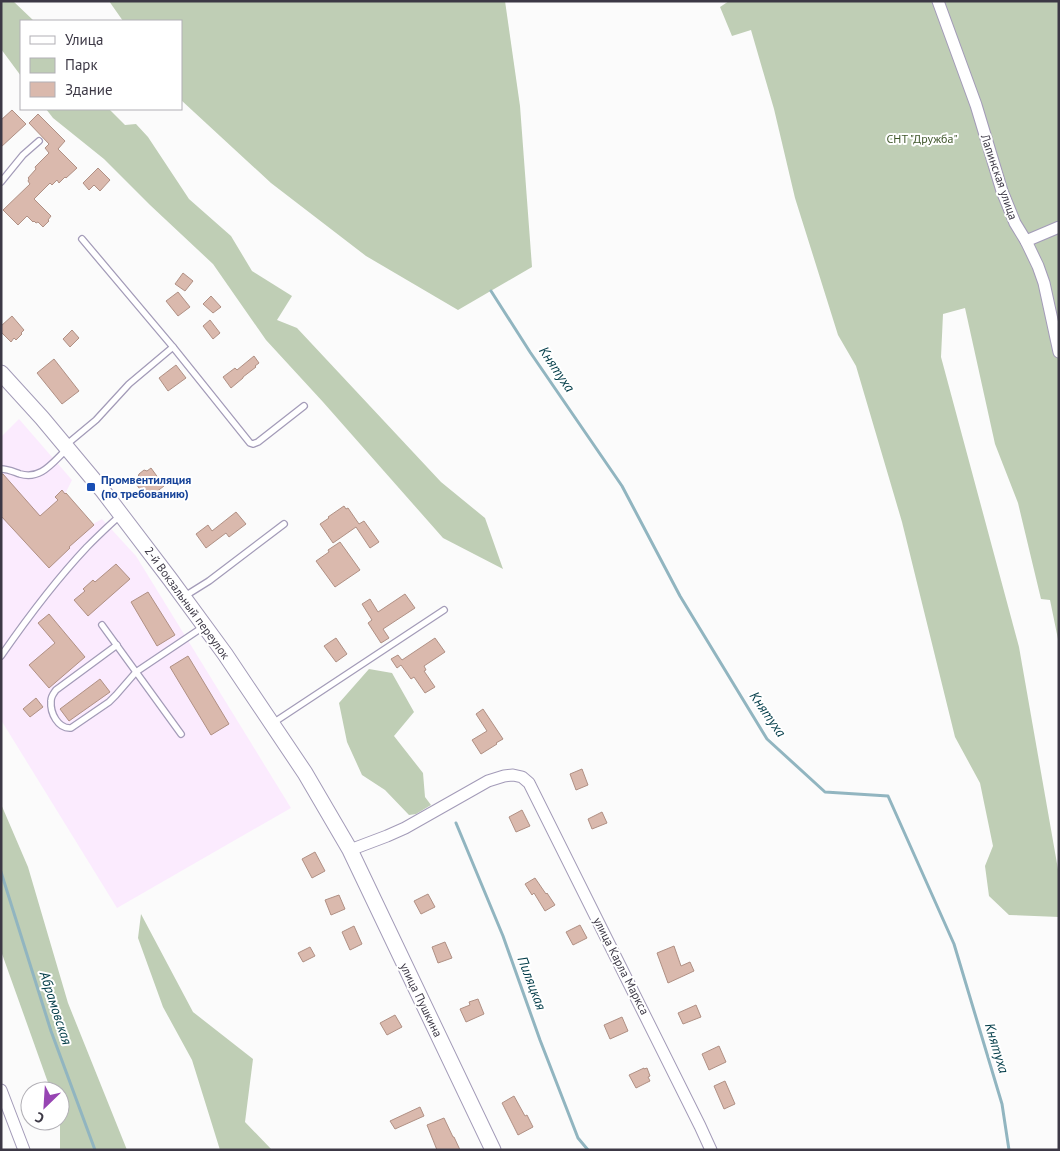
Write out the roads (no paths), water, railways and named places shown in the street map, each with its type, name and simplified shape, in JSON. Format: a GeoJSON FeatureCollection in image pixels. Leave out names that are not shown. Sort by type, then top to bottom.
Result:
{"type":"FeatureCollection","features":[{"type":"Feature","properties":{"kind":"street","name":"Лапинская улица"},"geometry":{"type":"LineString","coordinates":[[938,1],[976,105],[1002,191],[1015,223],[1038,266],[1044,283],[1059,352]]}},
{"type":"Feature","properties":{"kind":"street"},"geometry":{"type":"LineString","coordinates":[[1026,241],[1059,227]]}},
{"type":"Feature","properties":{"kind":"street","name":"2-й Вокзальный переулок"},"geometry":{"type":"LineString","coordinates":[[1,373],[67,447],[184,597],[305,773],[350,850]]}},
{"type":"Feature","properties":{"kind":"street","name":"улица Карла Маркса"},"geometry":{"type":"LineString","coordinates":[[350,850],[406,828],[488,781],[504,776],[522,777],[529,783],[696,1117],[710,1150]]}},
{"type":"Feature","properties":{"kind":"street","name":"улица Пушкина"},"geometry":{"type":"LineString","coordinates":[[350,850],[493,1150]]}},
{"type":"Feature","properties":{"kind":"street"},"geometry":{"type":"LineString","coordinates":[[1,1090],[24,1150]]}},
{"type":"Feature","properties":{"kind":"lane"},"geometry":{"type":"LineString","coordinates":[[1,182],[23,155],[39,141]]}},
{"type":"Feature","properties":{"kind":"lane"},"geometry":{"type":"LineString","coordinates":[[82,240],[173,347],[250,443],[258,442],[304,406]]}},
{"type":"Feature","properties":{"kind":"lane"},"geometry":{"type":"LineString","coordinates":[[1,469],[31,476],[45,470],[130,384],[173,347]]}},
{"type":"Feature","properties":{"kind":"lane"},"geometry":{"type":"LineString","coordinates":[[1,656],[58,579],[108,526],[121,515]]}},
{"type":"Feature","properties":{"kind":"lane"},"geometry":{"type":"LineString","coordinates":[[184,597],[209,581],[284,524]]}},
{"type":"Feature","properties":{"kind":"lane"},"geometry":{"type":"LineString","coordinates":[[272,723],[444,610]]}},
{"type":"Feature","properties":{"kind":"lane"},"geometry":{"type":"LineString","coordinates":[[102,625],[181,734]]}},
{"type":"Feature","properties":{"kind":"lane"},"geometry":{"type":"LineString","coordinates":[[117,645],[56,690],[52,695],[50,700],[54,716],[65,729],[71,728],[109,702],[136,672],[204,626]]}},
{"type":"Feature","properties":{"kind":"waterway","name":"Княтуха"},"geometry":{"type":"LineString","coordinates":[[491,291],[530,352],[622,486],[680,596],[767,739],[825,792],[888,796],[954,944],[1002,1104],[1009,1150]]}},
{"type":"Feature","properties":{"kind":"waterway","name":"Пиляцкая"},"geometry":{"type":"LineString","coordinates":[[456,823],[503,936],[540,1040],[578,1138],[588,1150]]}},
{"type":"Feature","properties":{"kind":"waterway","name":"Абрамовская"},"geometry":{"type":"LineString","coordinates":[[1,872],[51,1031],[95,1150]]}},
{"type":"Feature","properties":{"kind":"place","name":"Промвентиляция (по требованию)"},"geometry":{"type":"Point","coordinates":[91,487]}},
{"type":"Feature","properties":{"kind":"park label","name":"СНТ \"Дружба\""},"geometry":{"type":"Point","coordinates":[922,139]}}]}
